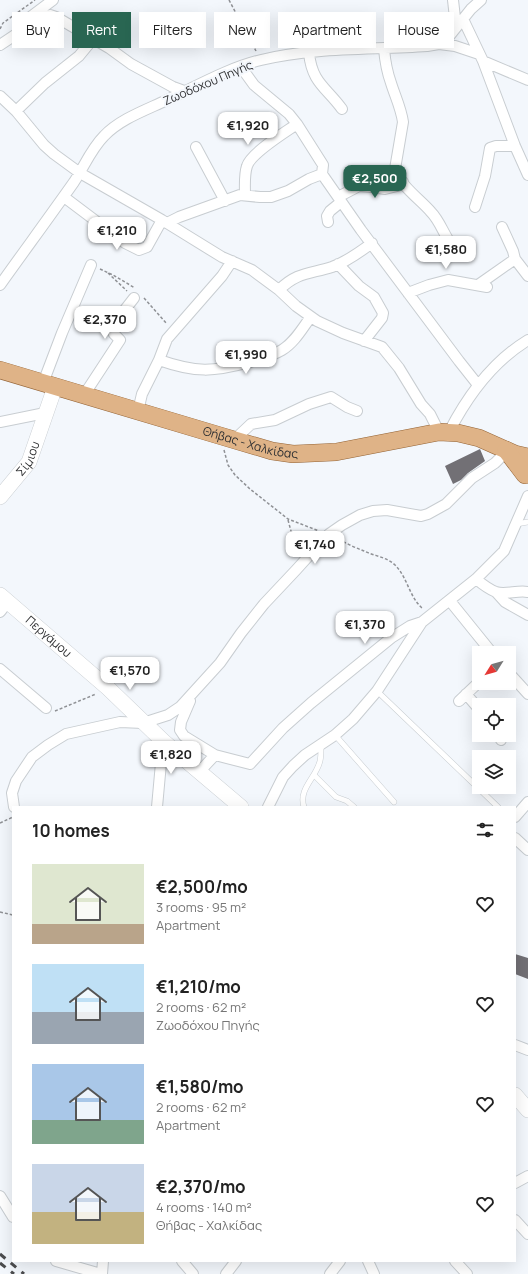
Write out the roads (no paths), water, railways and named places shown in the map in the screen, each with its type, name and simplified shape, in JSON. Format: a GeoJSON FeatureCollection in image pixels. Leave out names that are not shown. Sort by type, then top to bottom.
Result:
{"type":"FeatureCollection","features":[{"type":"Feature","properties":{"kind":"main road","name":"Θήβας - Χαλκίδας"},"geometry":{"type":"LineString","coordinates":[[0,370],[49,385],[88,395],[113,399],[138,411],[272,451],[293,454],[336,452],[444,432],[479,438],[506,450],[528,457]]}},
{"type":"Feature","properties":{"kind":"main road","name":"Θήβας - Χαλκίδας"},"geometry":{"type":"LineString","coordinates":[[506,450],[527,473]]}},
{"type":"Feature","properties":{"kind":"street"},"geometry":{"type":"LineString","coordinates":[[0,39],[53,0]]}},
{"type":"Feature","properties":{"kind":"street"},"geometry":{"type":"LineString","coordinates":[[453,0],[456,27]]}},
{"type":"Feature","properties":{"kind":"street"},"geometry":{"type":"LineString","coordinates":[[454,30],[464,19],[471,8],[481,0]]}},
{"type":"Feature","properties":{"kind":"street"},"geometry":{"type":"LineString","coordinates":[[0,45],[42,17],[50,15],[72,27]]}},
{"type":"Feature","properties":{"kind":"street"},"geometry":{"type":"LineString","coordinates":[[464,19],[481,57],[515,146],[528,175]]}},
{"type":"Feature","properties":{"kind":"street","name":"Ζωοδόχου Πηγής"},"geometry":{"type":"LineString","coordinates":[[454,46],[481,57],[528,80]]}},
{"type":"Feature","properties":{"kind":"street"},"geometry":{"type":"LineString","coordinates":[[16,111],[85,48]]}},
{"type":"Feature","properties":{"kind":"street"},"geometry":{"type":"LineString","coordinates":[[107,48],[131,64],[184,91]]}},
{"type":"Feature","properties":{"kind":"street","name":"Ζωοδόχου Πηγής"},"geometry":{"type":"LineString","coordinates":[[0,285],[64,197],[94,149],[104,136],[127,119],[184,91],[241,67],[260,61],[293,54],[342,50],[398,48]]}},
{"type":"Feature","properties":{"kind":"street"},"geometry":{"type":"LineString","coordinates":[[384,49],[385,60],[391,83],[402,115],[395,169],[397,175],[432,213],[449,241]]}},
{"type":"Feature","properties":{"kind":"street"},"geometry":{"type":"LineString","coordinates":[[309,53],[310,66],[314,76],[342,109]]}},
{"type":"Feature","properties":{"kind":"street"},"geometry":{"type":"LineString","coordinates":[[241,67],[254,85],[288,114],[296,124],[323,165],[322,174],[339,199],[478,385]]}},
{"type":"Feature","properties":{"kind":"street"},"geometry":{"type":"LineString","coordinates":[[0,96],[16,111],[44,145],[80,173],[222,257],[252,270],[279,290],[310,318],[326,326],[382,347],[389,354],[444,432],[478,385],[509,354],[528,340]]}},
{"type":"Feature","properties":{"kind":"street"},"geometry":{"type":"LineString","coordinates":[[244,194],[246,167],[249,160],[296,124]]}},
{"type":"Feature","properties":{"kind":"street"},"geometry":{"type":"LineString","coordinates":[[475,207],[485,176],[490,148],[496,146],[515,146]]}},
{"type":"Feature","properties":{"kind":"street"},"geometry":{"type":"LineString","coordinates":[[196,147],[225,201]]}},
{"type":"Feature","properties":{"kind":"street"},"geometry":{"type":"LineString","coordinates":[[64,197],[125,243],[139,250],[147,247],[164,222],[244,194],[260,197],[271,197],[288,191],[309,179],[322,174]]}},
{"type":"Feature","properties":{"kind":"street"},"geometry":{"type":"LineString","coordinates":[[328,222],[327,216],[339,199],[359,186],[386,189],[397,186],[403,182]]}},
{"type":"Feature","properties":{"kind":"street"},"geometry":{"type":"LineString","coordinates":[[502,227],[513,250],[515,259],[528,276]]}},
{"type":"Feature","properties":{"kind":"street"},"geometry":{"type":"LineString","coordinates":[[279,290],[296,276],[338,264],[356,255],[372,243]]}},
{"type":"Feature","properties":{"kind":"street"},"geometry":{"type":"LineString","coordinates":[[408,293],[448,280],[482,286],[515,259]]}},
{"type":"Feature","properties":{"kind":"street"},"geometry":{"type":"LineString","coordinates":[[138,411],[142,394],[159,360],[167,339],[222,276],[232,261]]}},
{"type":"Feature","properties":{"kind":"street"},"geometry":{"type":"LineString","coordinates":[[338,264],[359,286],[374,297],[383,313],[382,318],[364,341]]}},
{"type":"Feature","properties":{"kind":"street"},"geometry":{"type":"LineString","coordinates":[[49,385],[62,333],[91,265]]}},
{"type":"Feature","properties":{"kind":"street"},"geometry":{"type":"LineString","coordinates":[[88,395],[120,340],[112,330],[113,325],[134,298]]}},
{"type":"Feature","properties":{"kind":"street"},"geometry":{"type":"LineString","coordinates":[[159,360],[174,366],[192,370],[212,370],[230,368],[266,358],[282,350],[289,344],[310,318]]}},
{"type":"Feature","properties":{"kind":"street","name":"Σίμιου"},"geometry":{"type":"LineString","coordinates":[[0,497],[29,462],[45,413],[49,385]]}},
{"type":"Feature","properties":{"kind":"street"},"geometry":{"type":"LineString","coordinates":[[234,440],[251,424],[275,420],[309,404],[331,397],[347,407],[357,411]]}},
{"type":"Feature","properties":{"kind":"street"},"geometry":{"type":"LineString","coordinates":[[0,422],[45,413]]}},
{"type":"Feature","properties":{"kind":"street"},"geometry":{"type":"LineString","coordinates":[[14,806],[12,793],[16,781],[32,757],[66,734],[120,722],[143,723],[168,715],[180,707],[192,696],[220,663],[241,632],[264,604],[329,534],[360,515],[373,511],[387,510],[421,516],[428,514],[446,504],[472,478],[495,463],[506,450]]}},
{"type":"Feature","properties":{"kind":"street"},"geometry":{"type":"LineString","coordinates":[[192,696],[181,722],[180,730],[184,736],[215,754],[250,764],[283,728],[311,703],[391,638],[410,626],[422,622],[476,579],[504,551],[528,496]]}},
{"type":"Feature","properties":{"kind":"street"},"geometry":{"type":"LineString","coordinates":[[476,579],[486,587],[496,592],[506,602],[528,615]]}},
{"type":"Feature","properties":{"kind":"street"},"geometry":{"type":"LineString","coordinates":[[496,592],[528,592]]}},
{"type":"Feature","properties":{"kind":"street"},"geometry":{"type":"LineString","coordinates":[[450,601],[486,646]]}},
{"type":"Feature","properties":{"kind":"street","name":"Περγάμου"},"geometry":{"type":"LineString","coordinates":[[3,603],[108,688],[163,741],[240,806]]}},
{"type":"Feature","properties":{"kind":"street"},"geometry":{"type":"LineString","coordinates":[[268,806],[283,777],[293,766],[305,755],[335,736],[353,719],[377,691],[422,622]]}},
{"type":"Feature","properties":{"kind":"street"},"geometry":{"type":"LineString","coordinates":[[0,669],[46,708]]}},
{"type":"Feature","properties":{"kind":"street"},"geometry":{"type":"LineString","coordinates":[[516,681],[528,694]]}},
{"type":"Feature","properties":{"kind":"street"},"geometry":{"type":"LineString","coordinates":[[472,689],[463,697],[472,704]]}},
{"type":"Feature","properties":{"kind":"street"},"geometry":{"type":"LineString","coordinates":[[157,806],[163,741]]}},
{"type":"Feature","properties":{"kind":"street"},"geometry":{"type":"LineString","coordinates":[[200,771],[215,754]]}},
{"type":"Feature","properties":{"kind":"street"},"geometry":{"type":"LineString","coordinates":[[516,816],[528,802]]}},
{"type":"Feature","properties":{"kind":"street"},"geometry":{"type":"LineString","coordinates":[[516,839],[528,850]]}},
{"type":"Feature","properties":{"kind":"street"},"geometry":{"type":"LineString","coordinates":[[516,1045],[528,1050]]}},
{"type":"Feature","properties":{"kind":"street"},"geometry":{"type":"LineString","coordinates":[[516,1182],[528,1176]]}},
{"type":"Feature","properties":{"kind":"street"},"geometry":{"type":"LineString","coordinates":[[0,1196],[12,1215]]}},
{"type":"Feature","properties":{"kind":"street"},"geometry":{"type":"LineString","coordinates":[[516,1221],[528,1234]]}},
{"type":"Feature","properties":{"kind":"street"},"geometry":{"type":"LineString","coordinates":[[59,1262],[101,1274],[103,1262]]}},
{"type":"Feature","properties":{"kind":"street"},"geometry":{"type":"LineString","coordinates":[[183,1262],[193,1274]]}},
{"type":"Feature","properties":{"kind":"street"},"geometry":{"type":"LineString","coordinates":[[226,1274],[235,1262]]}},
{"type":"Feature","properties":{"kind":"street"},"geometry":{"type":"LineString","coordinates":[[330,1274],[339,1262]]}},
{"type":"Feature","properties":{"kind":"street"},"geometry":{"type":"LineString","coordinates":[[369,1262],[374,1274]]}},
{"type":"Feature","properties":{"kind":"street"},"geometry":{"type":"LineString","coordinates":[[456,1262],[466,1274]]}},
{"type":"Feature","properties":{"kind":"lane"},"geometry":{"type":"LineString","coordinates":[[516,524],[528,522]]}},
{"type":"Feature","properties":{"kind":"lane"},"geometry":{"type":"LineString","coordinates":[[377,691],[497,806]]}},
{"type":"Feature","properties":{"kind":"lane"},"geometry":{"type":"LineString","coordinates":[[335,736],[394,802]]}},
{"type":"Feature","properties":{"kind":"lane"},"geometry":{"type":"LineString","coordinates":[[304,806],[302,801],[304,789],[314,775],[320,762],[321,746]]}},
{"type":"Feature","properties":{"kind":"lane"},"geometry":{"type":"LineString","coordinates":[[314,775],[336,797],[347,801],[353,806]]}},
{"type":"Feature","properties":{"kind":"railway"},"geometry":{"type":"LineString","coordinates":[[0,1254],[24,1274]]}},
{"type":"Feature","properties":{"kind":"railway"},"geometry":{"type":"LineString","coordinates":[[0,1263],[14,1274]]}}]}
